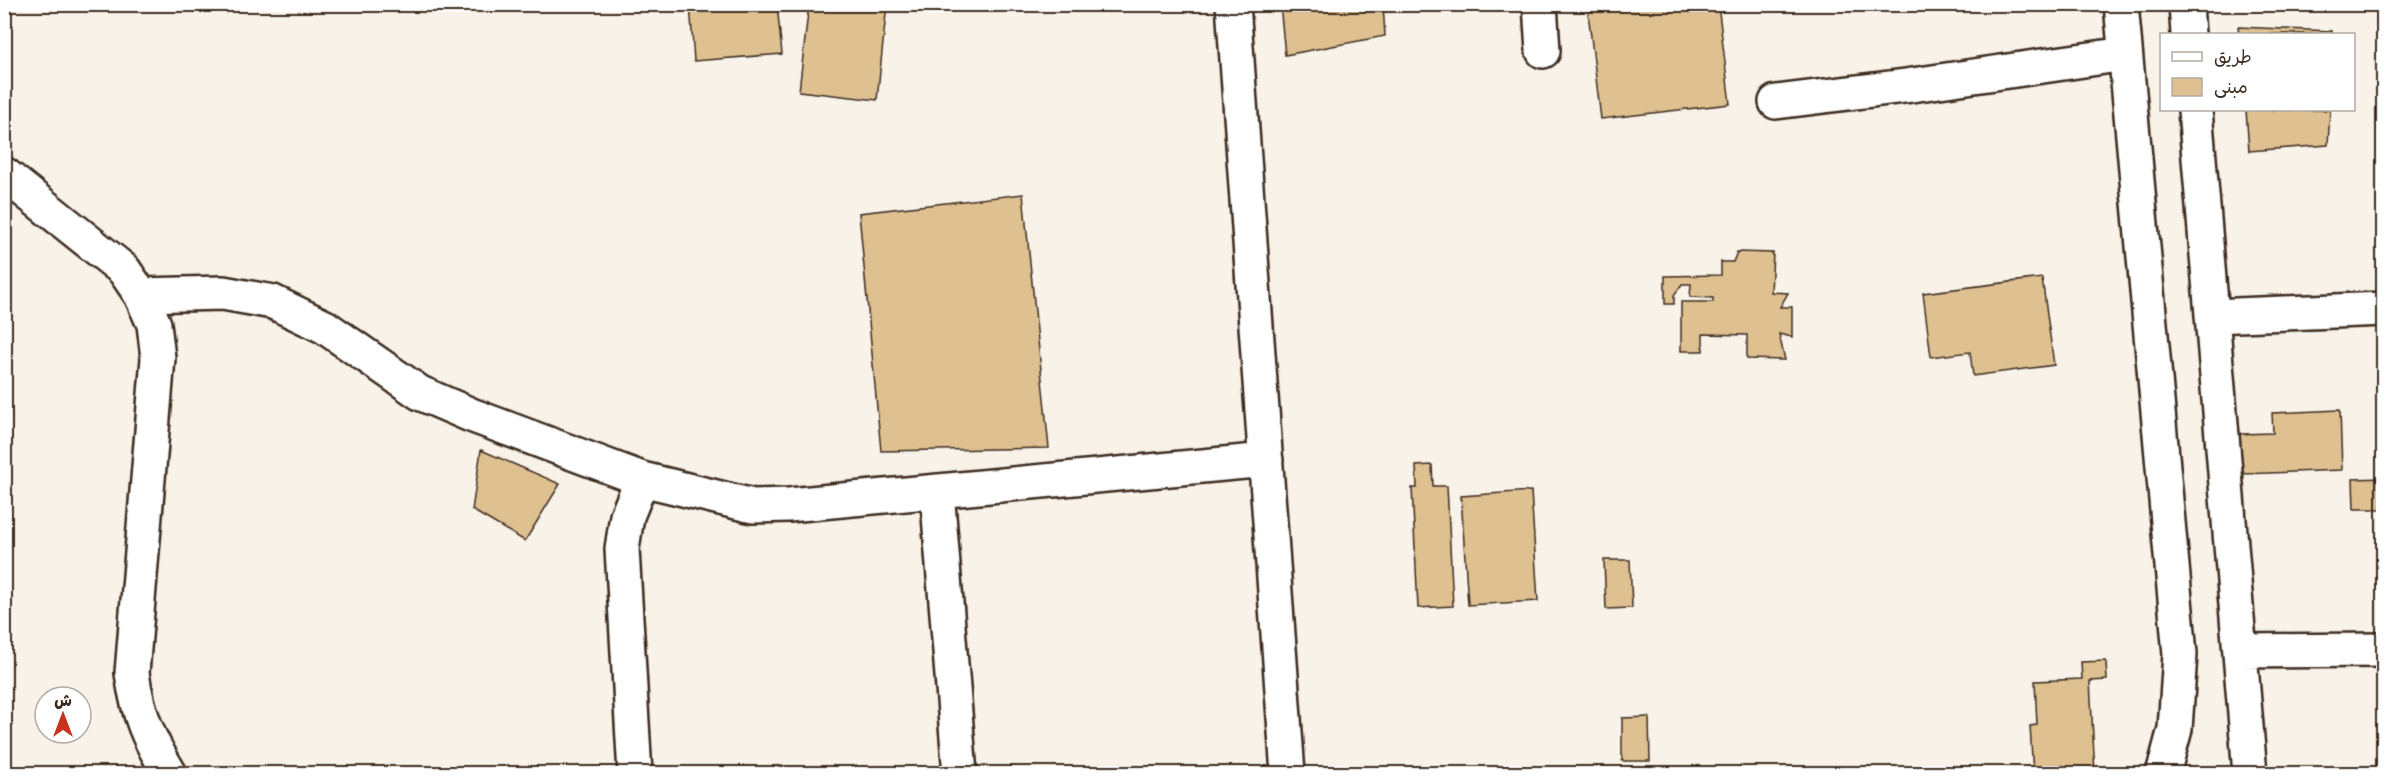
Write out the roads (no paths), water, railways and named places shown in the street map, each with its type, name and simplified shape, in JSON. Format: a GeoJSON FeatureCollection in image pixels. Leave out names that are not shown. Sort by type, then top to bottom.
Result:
{"type":"FeatureCollection","features":[{"type":"Feature","properties":{"kind":"street"},"geometry":{"type":"LineString","coordinates":[[1233,4],[1288,774]]}},
{"type":"Feature","properties":{"kind":"street"},"geometry":{"type":"LineString","coordinates":[[1540,4],[1543,51]]}},
{"type":"Feature","properties":{"kind":"street"},"geometry":{"type":"LineString","coordinates":[[2121,4],[2180,654],[2175,729],[2163,774]]}},
{"type":"Feature","properties":{"kind":"street"},"geometry":{"type":"LineString","coordinates":[[2186,4],[2188,33]]}},
{"type":"Feature","properties":{"kind":"street"},"geometry":{"type":"LineString","coordinates":[[1776,102],[2124,54]]}},
{"type":"Feature","properties":{"kind":"street"},"geometry":{"type":"LineString","coordinates":[[2194,111],[2250,774]]}},
{"type":"Feature","properties":{"kind":"street"},"geometry":{"type":"LineString","coordinates":[[4,174],[124,270],[141,294],[154,324],[158,358],[132,673],[136,704],[153,745],[170,774]]}},
{"type":"Feature","properties":{"kind":"street"},"geometry":{"type":"LineString","coordinates":[[141,294],[224,293],[273,302],[325,327],[420,393],[471,415],[642,478],[753,506],[789,505],[1266,460]]}},
{"type":"Feature","properties":{"kind":"street"},"geometry":{"type":"LineString","coordinates":[[2212,316],[2384,309]]}},
{"type":"Feature","properties":{"kind":"street"},"geometry":{"type":"LineString","coordinates":[[635,774],[622,549],[627,516],[642,478]]}},
{"type":"Feature","properties":{"kind":"street"},"geometry":{"type":"LineString","coordinates":[[937,491],[960,774]]}},
{"type":"Feature","properties":{"kind":"street"},"geometry":{"type":"LineString","coordinates":[[2240,651],[2384,650]]}}]}
